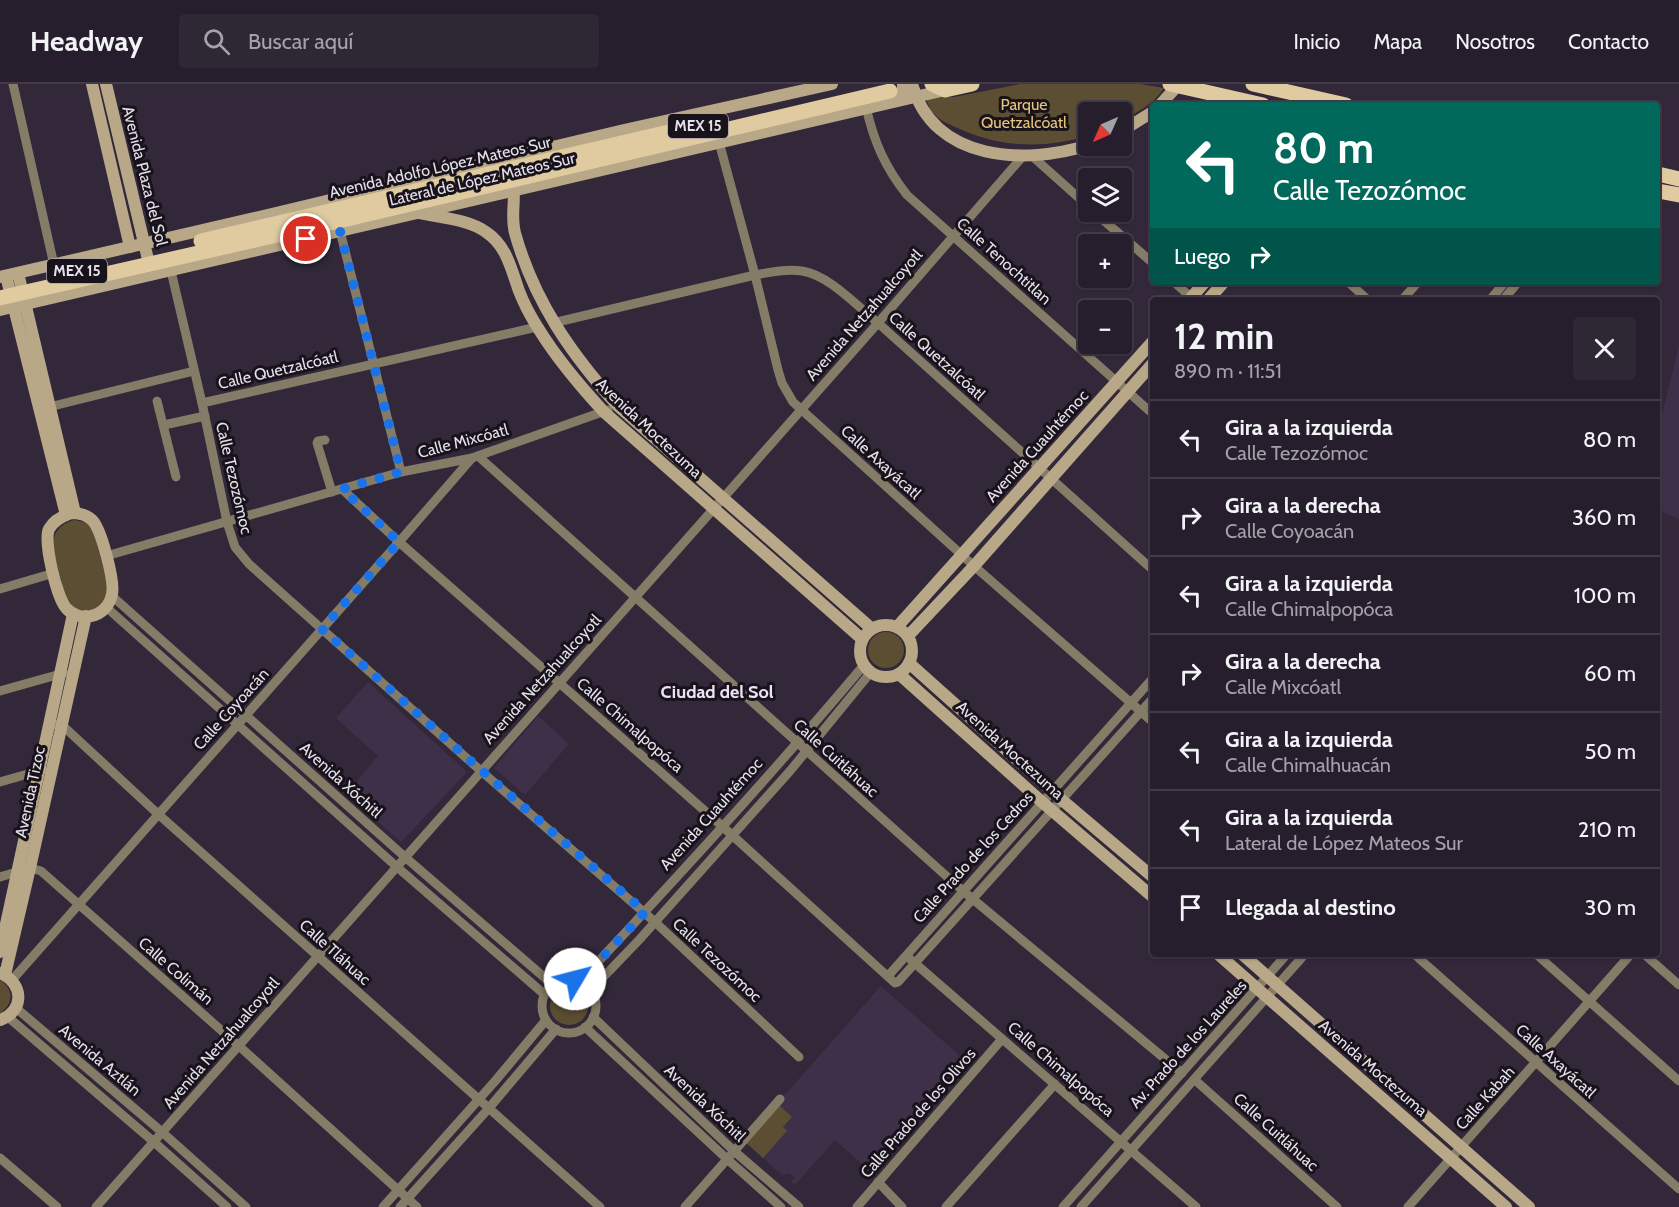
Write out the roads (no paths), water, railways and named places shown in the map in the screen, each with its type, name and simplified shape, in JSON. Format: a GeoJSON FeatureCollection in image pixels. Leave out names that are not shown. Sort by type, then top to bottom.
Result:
{"type":"FeatureCollection","features":[{"type":"Feature","properties":{"kind":"main road","name":"Lateral de López Mateos Sur"},"geometry":{"type":"LineString","coordinates":[[938,87],[972,84]]}},
{"type":"Feature","properties":{"kind":"main road"},"geometry":{"type":"LineString","coordinates":[[1175,84],[1250,102]]}},
{"type":"Feature","properties":{"kind":"main road"},"geometry":{"type":"LineString","coordinates":[[1253,84],[1314,102]]}},
{"type":"Feature","properties":{"kind":"main road","name":"Avenida Adolfo López Mateos Sur"},"geometry":{"type":"LineString","coordinates":[[12,289],[510,174],[657,135],[895,90]]}},
{"type":"Feature","properties":{"kind":"main road"},"geometry":{"type":"LineString","coordinates":[[1660,174],[1679,179]]}},
{"type":"Feature","properties":{"kind":"main road"},"geometry":{"type":"LineString","coordinates":[[1660,191],[1679,195]]}},
{"type":"Feature","properties":{"kind":"street"},"geometry":{"type":"LineString","coordinates":[[13,84],[54,265]]}},
{"type":"Feature","properties":{"kind":"street","name":"Avenida Plaza del Sol"},"geometry":{"type":"LineString","coordinates":[[92,84],[130,247]]}},
{"type":"Feature","properties":{"kind":"street","name":"Avenida Plaza del Sol"},"geometry":{"type":"LineString","coordinates":[[106,84],[148,259]]}},
{"type":"Feature","properties":{"kind":"street","name":"Lateral de López Mateos Sur"},"geometry":{"type":"LineString","coordinates":[[0,310],[12,289],[54,265],[130,247],[171,271],[415,212],[633,128],[832,84]]}},
{"type":"Feature","properties":{"kind":"street"},"geometry":{"type":"LineString","coordinates":[[1162,102],[1175,84]]}},
{"type":"Feature","properties":{"kind":"street","name":"Lateral de López Mateos Sur"},"geometry":{"type":"LineString","coordinates":[[510,174],[719,142],[866,107],[895,90],[938,87]]}},
{"type":"Feature","properties":{"kind":"street"},"geometry":{"type":"LineString","coordinates":[[914,90],[926,116],[942,132],[978,149],[1000,154],[1028,156],[1078,148]]}},
{"type":"Feature","properties":{"kind":"street","name":"Calle Tenochtitlan"},"geometry":{"type":"LineString","coordinates":[[866,107],[880,153],[907,195],[1150,411]]}},
{"type":"Feature","properties":{"kind":"street"},"geometry":{"type":"LineString","coordinates":[[1132,125],[1150,114]]}},
{"type":"Feature","properties":{"kind":"street","name":"Calle Axayácatl"},"geometry":{"type":"LineString","coordinates":[[719,142],[778,370],[787,394],[800,410],[1150,720]]}},
{"type":"Feature","properties":{"kind":"street"},"geometry":{"type":"LineString","coordinates":[[1000,154],[1010,164],[1011,171]]}},
{"type":"Feature","properties":{"kind":"street"},"geometry":{"type":"LineString","coordinates":[[1028,156],[1078,198]]}},
{"type":"Feature","properties":{"kind":"street","name":"Avenida Netzahualcoyotl"},"geometry":{"type":"LineString","coordinates":[[96,1207],[1011,171],[1028,156]]}},
{"type":"Feature","properties":{"kind":"street","name":"Avenida Moctezuma"},"geometry":{"type":"LineString","coordinates":[[510,174],[512,219],[538,293],[553,323],[585,368],[618,406],[871,628]]}},
{"type":"Feature","properties":{"kind":"street","name":"Avenida Moctezuma"},"geometry":{"type":"LineString","coordinates":[[415,212],[469,223],[486,231],[498,242],[506,254],[520,294],[537,327],[573,378],[604,412],[862,639]]}},
{"type":"Feature","properties":{"kind":"street"},"geometry":{"type":"LineString","coordinates":[[1106,222],[1150,261]]}},
{"type":"Feature","properties":{"kind":"street"},"geometry":{"type":"LineString","coordinates":[[340,231],[401,472]]}},
{"type":"Feature","properties":{"kind":"street","name":"Calle Quetzalcóatl"},"geometry":{"type":"LineString","coordinates":[[553,323],[782,270],[814,275],[832,285],[878,323],[1150,567]]}},
{"type":"Feature","properties":{"kind":"street","name":"Calle Tezozómoc"},"geometry":{"type":"LineString","coordinates":[[171,271],[232,542],[244,558],[482,771],[645,912],[799,1057]]}},
{"type":"Feature","properties":{"kind":"street"},"geometry":{"type":"LineString","coordinates":[[1177,285],[1190,297]]}},
{"type":"Feature","properties":{"kind":"street"},"geometry":{"type":"LineString","coordinates":[[1194,297],[1203,285]]}},
{"type":"Feature","properties":{"kind":"street"},"geometry":{"type":"LineString","coordinates":[[1211,297],[1221,285]]}},
{"type":"Feature","properties":{"kind":"street"},"geometry":{"type":"LineString","coordinates":[[1351,285],[1365,297]]}},
{"type":"Feature","properties":{"kind":"street"},"geometry":{"type":"LineString","coordinates":[[1405,297],[1415,285]]}},
{"type":"Feature","properties":{"kind":"street"},"geometry":{"type":"LineString","coordinates":[[1492,297],[1502,285]]}},
{"type":"Feature","properties":{"kind":"street"},"geometry":{"type":"LineString","coordinates":[[1506,297],[1516,285]]}},
{"type":"Feature","properties":{"kind":"street"},"geometry":{"type":"LineString","coordinates":[[12,289],[41,391],[70,514]]}},
{"type":"Feature","properties":{"kind":"street","name":"Calle Quetzalcóatl"},"geometry":{"type":"LineString","coordinates":[[202,403],[537,327]]}},
{"type":"Feature","properties":{"kind":"street","name":"Avenida Cuauhtémoc"},"geometry":{"type":"LineString","coordinates":[[897,627],[1150,344]]}},
{"type":"Feature","properties":{"kind":"street","name":"Avenida Cuauhtémoc"},"geometry":{"type":"LineString","coordinates":[[908,636],[974,566],[1050,477],[1150,366]]}},
{"type":"Feature","properties":{"kind":"street"},"geometry":{"type":"LineString","coordinates":[[49,407],[195,371]]}},
{"type":"Feature","properties":{"kind":"street"},"geometry":{"type":"LineString","coordinates":[[41,391],[49,407],[70,514]]}},
{"type":"Feature","properties":{"kind":"street"},"geometry":{"type":"LineString","coordinates":[[157,401],[176,477]]}},
{"type":"Feature","properties":{"kind":"street","name":"Calle Mixcóatl"},"geometry":{"type":"LineString","coordinates":[[106,556],[401,472],[475,457],[618,406]]}},
{"type":"Feature","properties":{"kind":"street"},"geometry":{"type":"LineString","coordinates":[[164,425],[205,416]]}},
{"type":"Feature","properties":{"kind":"street"},"geometry":{"type":"LineString","coordinates":[[325,440],[317,443],[332,492]]}},
{"type":"Feature","properties":{"kind":"street","name":"Calle Coyoacán"},"geometry":{"type":"LineString","coordinates":[[6,976],[78,904],[475,457]]}},
{"type":"Feature","properties":{"kind":"street","name":"Calle Cuitláhuac"},"geometry":{"type":"LineString","coordinates":[[475,457],[963,891],[1182,1073]]}},
{"type":"Feature","properties":{"kind":"street","name":"Calle Chimalpopóca"},"geometry":{"type":"LineString","coordinates":[[342,489],[896,983]]}},
{"type":"Feature","properties":{"kind":"street"},"geometry":{"type":"LineString","coordinates":[[70,514],[82,514],[91,518],[96,525],[106,556],[113,588],[109,602],[101,612],[93,616],[79,615],[62,603],[46,538],[49,529],[54,521],[70,514]]}},
{"type":"Feature","properties":{"kind":"street"},"geometry":{"type":"LineString","coordinates":[[0,588],[54,573]]}},
{"type":"Feature","properties":{"kind":"street","name":"Avenida Xóchitl"},"geometry":{"type":"LineString","coordinates":[[109,602],[246,715],[552,984]]}},
{"type":"Feature","properties":{"kind":"street","name":"Avenida Xóchitl"},"geometry":{"type":"LineString","coordinates":[[109,602],[237,724],[544,994]]}},
{"type":"Feature","properties":{"kind":"street","name":"Avenida Tizoc"},"geometry":{"type":"LineString","coordinates":[[6,976],[74,670],[79,615]]}},
{"type":"Feature","properties":{"kind":"street","name":"Avenida Tizoc"},"geometry":{"type":"LineString","coordinates":[[0,952],[60,674],[79,615]]}},
{"type":"Feature","properties":{"kind":"street"},"geometry":{"type":"LineString","coordinates":[[881,624],[897,627],[908,636],[912,649],[909,663],[899,674],[884,677],[867,669],[859,651],[862,639],[871,628],[881,624]]}},
{"type":"Feature","properties":{"kind":"street","name":"Avenida Moctezuma"},"geometry":{"type":"LineString","coordinates":[[909,663],[1062,800],[1150,875]]}},
{"type":"Feature","properties":{"kind":"street","name":"Avenida Cuauhtémoc"},"geometry":{"type":"LineString","coordinates":[[580,981],[867,669]]}},
{"type":"Feature","properties":{"kind":"street","name":"Avenida Cuauhtémoc"},"geometry":{"type":"LineString","coordinates":[[591,990],[656,922],[807,752],[867,669]]}},
{"type":"Feature","properties":{"kind":"street"},"geometry":{"type":"LineString","coordinates":[[0,691],[74,670]]}},
{"type":"Feature","properties":{"kind":"street","name":"Avenida Moctezuma"},"geometry":{"type":"LineString","coordinates":[[899,674],[1150,895]]}},
{"type":"Feature","properties":{"kind":"street","name":"Calle Prado de los Cedros"},"geometry":{"type":"LineString","coordinates":[[896,983],[972,898],[1047,806],[1053,791],[1150,681]]}},
{"type":"Feature","properties":{"kind":"street","name":"Calle Prado de los Cedros"},"geometry":{"type":"LineString","coordinates":[[888,976],[963,891],[1047,806],[1062,800],[1150,702]]}},
{"type":"Feature","properties":{"kind":"street"},"geometry":{"type":"LineString","coordinates":[[49,724],[62,725]]}},
{"type":"Feature","properties":{"kind":"street","name":"Calle Tláhuac"},"geometry":{"type":"LineString","coordinates":[[62,725],[158,814],[600,1207]]}},
{"type":"Feature","properties":{"kind":"street"},"geometry":{"type":"LineString","coordinates":[[0,782],[53,766]]}},
{"type":"Feature","properties":{"kind":"street"},"geometry":{"type":"LineString","coordinates":[[0,877],[30,868]]}},
{"type":"Feature","properties":{"kind":"street","name":"Calle Colimán"},"geometry":{"type":"LineString","coordinates":[[30,868],[40,870],[417,1207]]}},
{"type":"Feature","properties":{"kind":"street","name":"Calle Chimalpopóca"},"geometry":{"type":"LineString","coordinates":[[906,956],[1196,1207]]}},
{"type":"Feature","properties":{"kind":"street","name":"Avenida Moctezuma"},"geometry":{"type":"LineString","coordinates":[[1221,957],[1506,1207]]}},
{"type":"Feature","properties":{"kind":"street","name":"Avenida Moctezuma"},"geometry":{"type":"LineString","coordinates":[[1246,957],[1529,1207]]}},
{"type":"Feature","properties":{"kind":"street","name":"Av. Prado de los Laureles"},"geometry":{"type":"LineString","coordinates":[[1063,1207],[1284,957]]}},
{"type":"Feature","properties":{"kind":"street","name":"Av. Prado de los Laureles"},"geometry":{"type":"LineString","coordinates":[[1086,1205],[1302,957]]}},
{"type":"Feature","properties":{"kind":"street","name":"Calle Axayácatl"},"geometry":{"type":"LineString","coordinates":[[1417,957],[1679,1189]]}},
{"type":"Feature","properties":{"kind":"street"},"geometry":{"type":"LineString","coordinates":[[1539,957],[1679,1081]]}},
{"type":"Feature","properties":{"kind":"street","name":"Calle Kabah"},"geometry":{"type":"LineString","coordinates":[[1407,1207],[1628,957]]}},
{"type":"Feature","properties":{"kind":"street"},"geometry":{"type":"LineString","coordinates":[[1647,957],[1679,986]]}},
{"type":"Feature","properties":{"kind":"street"},"geometry":{"type":"LineString","coordinates":[[6,976],[17,990],[18,996],[8,1015]]}},
{"type":"Feature","properties":{"kind":"street"},"geometry":{"type":"LineString","coordinates":[[566,979],[580,981],[591,990],[596,1003],[593,1017],[585,1027],[574,1032],[568,1033],[556,1029],[546,1020],[542,1005],[544,994],[552,984],[566,979]]}},
{"type":"Feature","properties":{"kind":"street","name":"Avenida Aztlán"},"geometry":{"type":"LineString","coordinates":[[8,1015],[162,1132],[246,1207]]}},
{"type":"Feature","properties":{"kind":"street","name":"Avenida Aztlán"},"geometry":{"type":"LineString","coordinates":[[8,1015],[227,1207]]}},
{"type":"Feature","properties":{"kind":"street","name":"Avenida Xóchitl"},"geometry":{"type":"LineString","coordinates":[[593,1017],[734,1151],[799,1207]]}},
{"type":"Feature","properties":{"kind":"street"},"geometry":{"type":"LineString","coordinates":[[383,1207],[546,1020]]}},
{"type":"Feature","properties":{"kind":"street","name":"Avenida Xóchitl"},"geometry":{"type":"LineString","coordinates":[[585,1027],[726,1159],[781,1207]]}},
{"type":"Feature","properties":{"kind":"street"},"geometry":{"type":"LineString","coordinates":[[400,1207],[556,1029]]}},
{"type":"Feature","properties":{"kind":"street","name":"Calle Prado de los Olivos"},"geometry":{"type":"LineString","coordinates":[[856,1207],[1002,1039]]}},
{"type":"Feature","properties":{"kind":"street","name":"Calle Cuitláhuac"},"geometry":{"type":"LineString","coordinates":[[1195,1080],[1337,1207]]}},
{"type":"Feature","properties":{"kind":"street"},"geometry":{"type":"LineString","coordinates":[[946,1207],[1055,1084]]}},
{"type":"Feature","properties":{"kind":"street"},"geometry":{"type":"LineString","coordinates":[[685,1207],[780,1099]]}},
{"type":"Feature","properties":{"kind":"street"},"geometry":{"type":"LineString","coordinates":[[0,1158],[57,1207]]}},
{"type":"Feature","properties":{"kind":"street"},"geometry":{"type":"LineString","coordinates":[[878,1182],[902,1207]]}},
{"type":"Feature","properties":{"kind":"street"},"geometry":{"type":"LineString","coordinates":[[1075,1193],[1086,1205]]}},
{"type":"Feature","properties":{"kind":"district","name":"Ciudad del Sol"},"geometry":{"type":"Point","coordinates":[717,692]}},
{"type":"Feature","properties":{"kind":"park label","name":"Parque Quetzalcóatl"},"geometry":{"type":"Point","coordinates":[1024,113]}}]}
